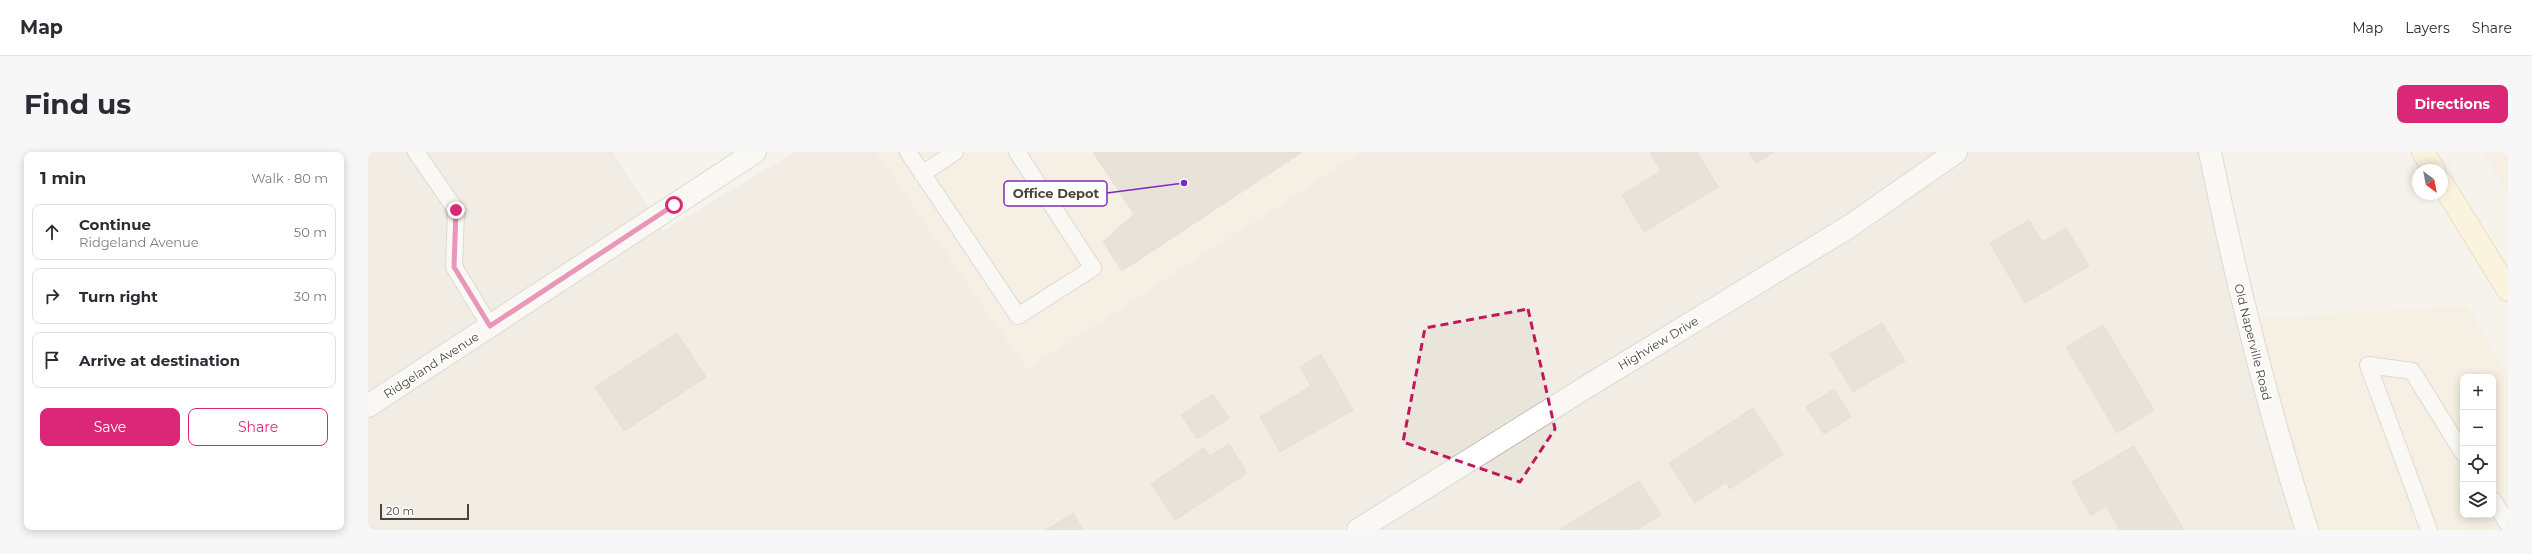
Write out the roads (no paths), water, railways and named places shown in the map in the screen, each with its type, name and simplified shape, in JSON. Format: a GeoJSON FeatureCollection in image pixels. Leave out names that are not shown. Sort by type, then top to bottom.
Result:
{"type":"FeatureCollection","features":[{"type":"Feature","properties":{"kind":"main road"},"geometry":{"type":"LineString","coordinates":[[2423,152],[2430,164]]}},
{"type":"Feature","properties":{"kind":"main road"},"geometry":{"type":"LineString","coordinates":[[2448,193],[2508,290]]}},
{"type":"Feature","properties":{"kind":"street","name":"Ridgeland Avenue"},"geometry":{"type":"LineString","coordinates":[[368,406],[755,152]]}},
{"type":"Feature","properties":{"kind":"street","name":"Highview Drive"},"geometry":{"type":"LineString","coordinates":[[1358,530],[1588,386],[1850,226],[1956,152]]}},
{"type":"Feature","properties":{"kind":"street","name":"Old Naperville Road"},"geometry":{"type":"LineString","coordinates":[[2210,152],[2234,266],[2260,370],[2307,530]]}},
{"type":"Feature","properties":{"kind":"lane"},"geometry":{"type":"LineString","coordinates":[[416,152],[456,210],[454,267],[490,326]]}},
{"type":"Feature","properties":{"kind":"lane"},"geometry":{"type":"LineString","coordinates":[[908,152],[1018,316],[1093,268],[1017,152]]}},
{"type":"Feature","properties":{"kind":"lane"},"geometry":{"type":"LineString","coordinates":[[922,174],[955,152]]}},
{"type":"Feature","properties":{"kind":"lane"},"geometry":{"type":"LineString","coordinates":[[2429,530],[2368,365],[2412,371],[2460,448]]}},
{"type":"Feature","properties":{"kind":"lane"},"geometry":{"type":"LineString","coordinates":[[2496,505],[2508,524]]}},
{"type":"Feature","properties":{"kind":"place","name":"Office Depot"},"geometry":{"type":"Point","coordinates":[1184,183]}}]}
